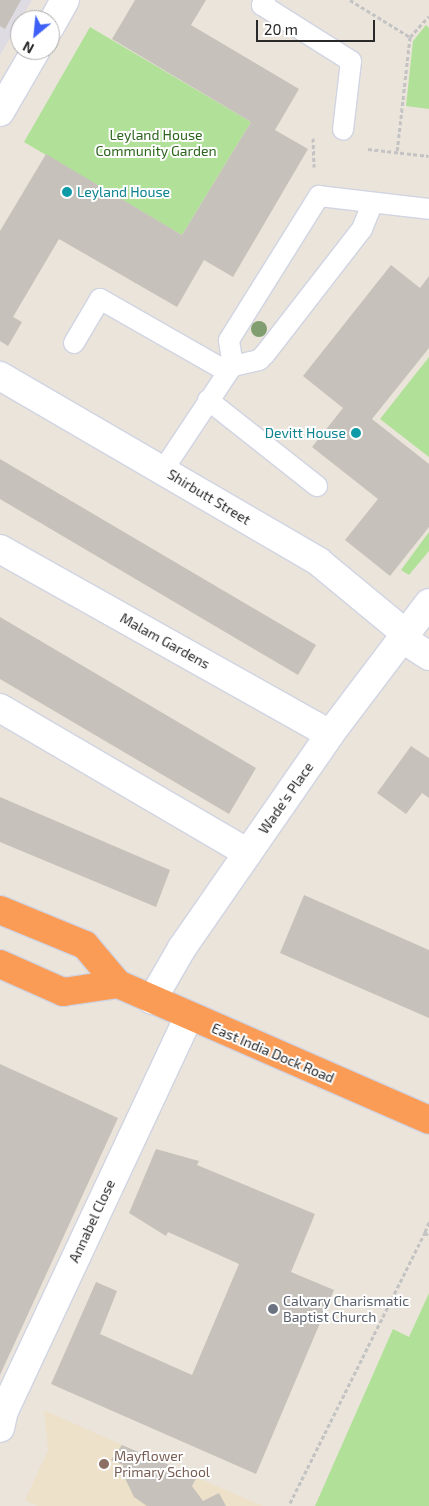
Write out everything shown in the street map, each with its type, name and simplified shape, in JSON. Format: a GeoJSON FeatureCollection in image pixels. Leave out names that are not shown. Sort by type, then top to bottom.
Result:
{"type":"FeatureCollection","features":[{"type":"Feature","properties":{"kind":"highway","name":"East India Dock Road"},"geometry":{"type":"LineString","coordinates":[[0,910],[85,945],[118,984],[429,1120]]}},
{"type":"Feature","properties":{"kind":"highway"},"geometry":{"type":"LineString","coordinates":[[0,964],[63,992],[118,984]]}},
{"type":"Feature","properties":{"kind":"street"},"geometry":{"type":"LineString","coordinates":[[0,112],[30,60]]}},
{"type":"Feature","properties":{"kind":"street","name":"Shirbutt Street"},"geometry":{"type":"LineString","coordinates":[[0,376],[318,562],[429,656]]}},
{"type":"Feature","properties":{"kind":"street","name":"Malam Gardens"},"geometry":{"type":"LineString","coordinates":[[0,548],[330,734]]}},
{"type":"Feature","properties":{"kind":"street","name":"Wade's Place"},"geometry":{"type":"LineString","coordinates":[[152,1000],[182,948],[330,734],[429,603]]}},
{"type":"Feature","properties":{"kind":"street"},"geometry":{"type":"LineString","coordinates":[[0,708],[248,853]]}},
{"type":"Feature","properties":{"kind":"street","name":"Annabel Close"},"geometry":{"type":"LineString","coordinates":[[0,1428],[4,1411],[189,1016]]}},
{"type":"Feature","properties":{"kind":"lane"},"geometry":{"type":"LineString","coordinates":[[265,0],[262,5],[351,61],[343,130]]}},
{"type":"Feature","properties":{"kind":"lane"},"geometry":{"type":"LineString","coordinates":[[163,470],[230,369],[229,340],[320,196],[372,204],[429,208]]}},
{"type":"Feature","properties":{"kind":"lane"},"geometry":{"type":"LineString","coordinates":[[74,343],[100,299],[230,369],[259,360],[362,229],[372,204]]}},
{"type":"Feature","properties":{"kind":"lane"},"geometry":{"type":"LineString","coordinates":[[208,400],[317,486]]}},
{"type":"Feature","properties":{"kind":"path"},"geometry":{"type":"LineString","coordinates":[[350,0],[410,37]]}},
{"type":"Feature","properties":{"kind":"path"},"geometry":{"type":"LineString","coordinates":[[397,152],[410,37],[429,16]]}},
{"type":"Feature","properties":{"kind":"path"},"geometry":{"type":"LineString","coordinates":[[313,135],[314,178]]}},
{"type":"Feature","properties":{"kind":"path"},"geometry":{"type":"LineString","coordinates":[[312,143],[322,144]]}},
{"type":"Feature","properties":{"kind":"path"},"geometry":{"type":"LineString","coordinates":[[360,148],[429,156]]}},
{"type":"Feature","properties":{"kind":"path"},"geometry":{"type":"LineString","coordinates":[[290,1503],[429,1222]]}},
{"type":"Feature","properties":{"kind":"path"},"geometry":{"type":"LineString","coordinates":[[425,1232],[429,1237]]}},
{"type":"Feature","properties":{"kind":"shaded area"},"geometry":{"type":"Polygon","coordinates":[[[0,0],[32,0],[26,10],[10,10],[10,38],[0,55],[0,0]]]}},
{"type":"Feature","properties":{"kind":"shaded area","name":"Mayflower Primary School"},"geometry":{"type":"Polygon","coordinates":[[[44,1410],[263,1506],[37,1506],[25,1500],[48,1450],[44,1410]]]}},
{"type":"Feature","properties":{"kind":"green space"},"geometry":{"type":"Polygon","coordinates":[[[426,25],[429,28],[429,109],[406,106],[413,41],[426,25]]]}},
{"type":"Feature","properties":{"kind":"green space","name":"Leyland House Community Garden"},"geometry":{"type":"Polygon","coordinates":[[[90,27],[251,122],[182,235],[24,142],[90,27]]]}},
{"type":"Feature","properties":{"kind":"green space"},"geometry":{"type":"Polygon","coordinates":[[[429,357],[429,457],[380,419],[429,357]]]}},
{"type":"Feature","properties":{"kind":"green space"},"geometry":{"type":"Polygon","coordinates":[[[429,532],[429,551],[409,575],[401,570],[429,532]]]}},
{"type":"Feature","properties":{"kind":"green space"},"geometry":{"type":"Polygon","coordinates":[[[429,1293],[429,1506],[315,1506],[393,1329],[409,1337],[429,1293]]]}},
{"type":"Feature","properties":{"kind":"building"},"geometry":{"type":"Polygon","coordinates":[[[0,0],[21,0],[15,10],[10,10],[10,20],[5,29],[0,26],[0,0]]]}},
{"type":"Feature","properties":{"kind":"building","name":"Leyland House"},"geometry":{"type":"Polygon","coordinates":[[[135,0],[206,0],[191,25],[299,89],[275,130],[308,149],[233,277],[204,260],[177,307],[59,239],[13,317],[22,322],[8,346],[0,341],[0,231],[46,154],[182,235],[251,122],[112,39],[135,0]]]}},
{"type":"Feature","properties":{"kind":"building","name":"Devitt House"},"geometry":{"type":"Polygon","coordinates":[[[391,265],[420,288],[429,276],[429,348],[372,419],[429,464],[429,527],[390,576],[345,540],[378,499],[312,447],[343,408],[303,376],[391,265]]]}},
{"type":"Feature","properties":{"kind":"building"},"geometry":{"type":"Polygon","coordinates":[[[0,459],[316,645],[298,675],[0,499],[0,459]]]}},
{"type":"Feature","properties":{"kind":"building"},"geometry":{"type":"Polygon","coordinates":[[[0,617],[256,768],[229,814],[0,679],[0,617]]]}},
{"type":"Feature","properties":{"kind":"building"},"geometry":{"type":"Polygon","coordinates":[[[411,746],[429,758],[429,798],[422,793],[406,814],[377,793],[411,746]]]}},
{"type":"Feature","properties":{"kind":"building"},"geometry":{"type":"Polygon","coordinates":[[[0,797],[170,870],[156,907],[0,842],[0,797]]]}},
{"type":"Feature","properties":{"kind":"building"},"geometry":{"type":"Polygon","coordinates":[[[304,895],[429,950],[429,1018],[280,953],[304,895]]]}},
{"type":"Feature","properties":{"kind":"building"},"geometry":{"type":"Polygon","coordinates":[[[0,1064],[118,1118],[0,1375],[0,1064]]]}},
{"type":"Feature","properties":{"kind":"building","name":"Calvary Charismatic Baptist Church"},"geometry":{"type":"Polygon","coordinates":[[[156,1149],[199,1161],[197,1165],[315,1214],[291,1272],[334,1290],[256,1474],[51,1384],[96,1282],[117,1291],[100,1334],[192,1375],[239,1264],[168,1232],[166,1236],[129,1213],[156,1149]]]}},
{"type":"Feature","properties":{"kind":"building"},"geometry":{"type":"Polygon","coordinates":[[[122,1445],[197,1477],[192,1486],[203,1501],[219,1493],[226,1506],[147,1506],[134,1497],[122,1472],[123,1465],[111,1460],[122,1445]]]}},
{"type":"Feature","properties":{"kind":"place","name":"Leyland House"},"geometry":{"type":"Point","coordinates":[67,192]}},
{"type":"Feature","properties":{"kind":"place","name":"Devitt House"},"geometry":{"type":"Point","coordinates":[356,433]}},
{"type":"Feature","properties":{"kind":"place","name":"Calvary Charismatic Baptist Church"},"geometry":{"type":"Point","coordinates":[273,1309]}},
{"type":"Feature","properties":{"kind":"place","name":"Mayflower Primary School"},"geometry":{"type":"Point","coordinates":[104,1464]}}]}
